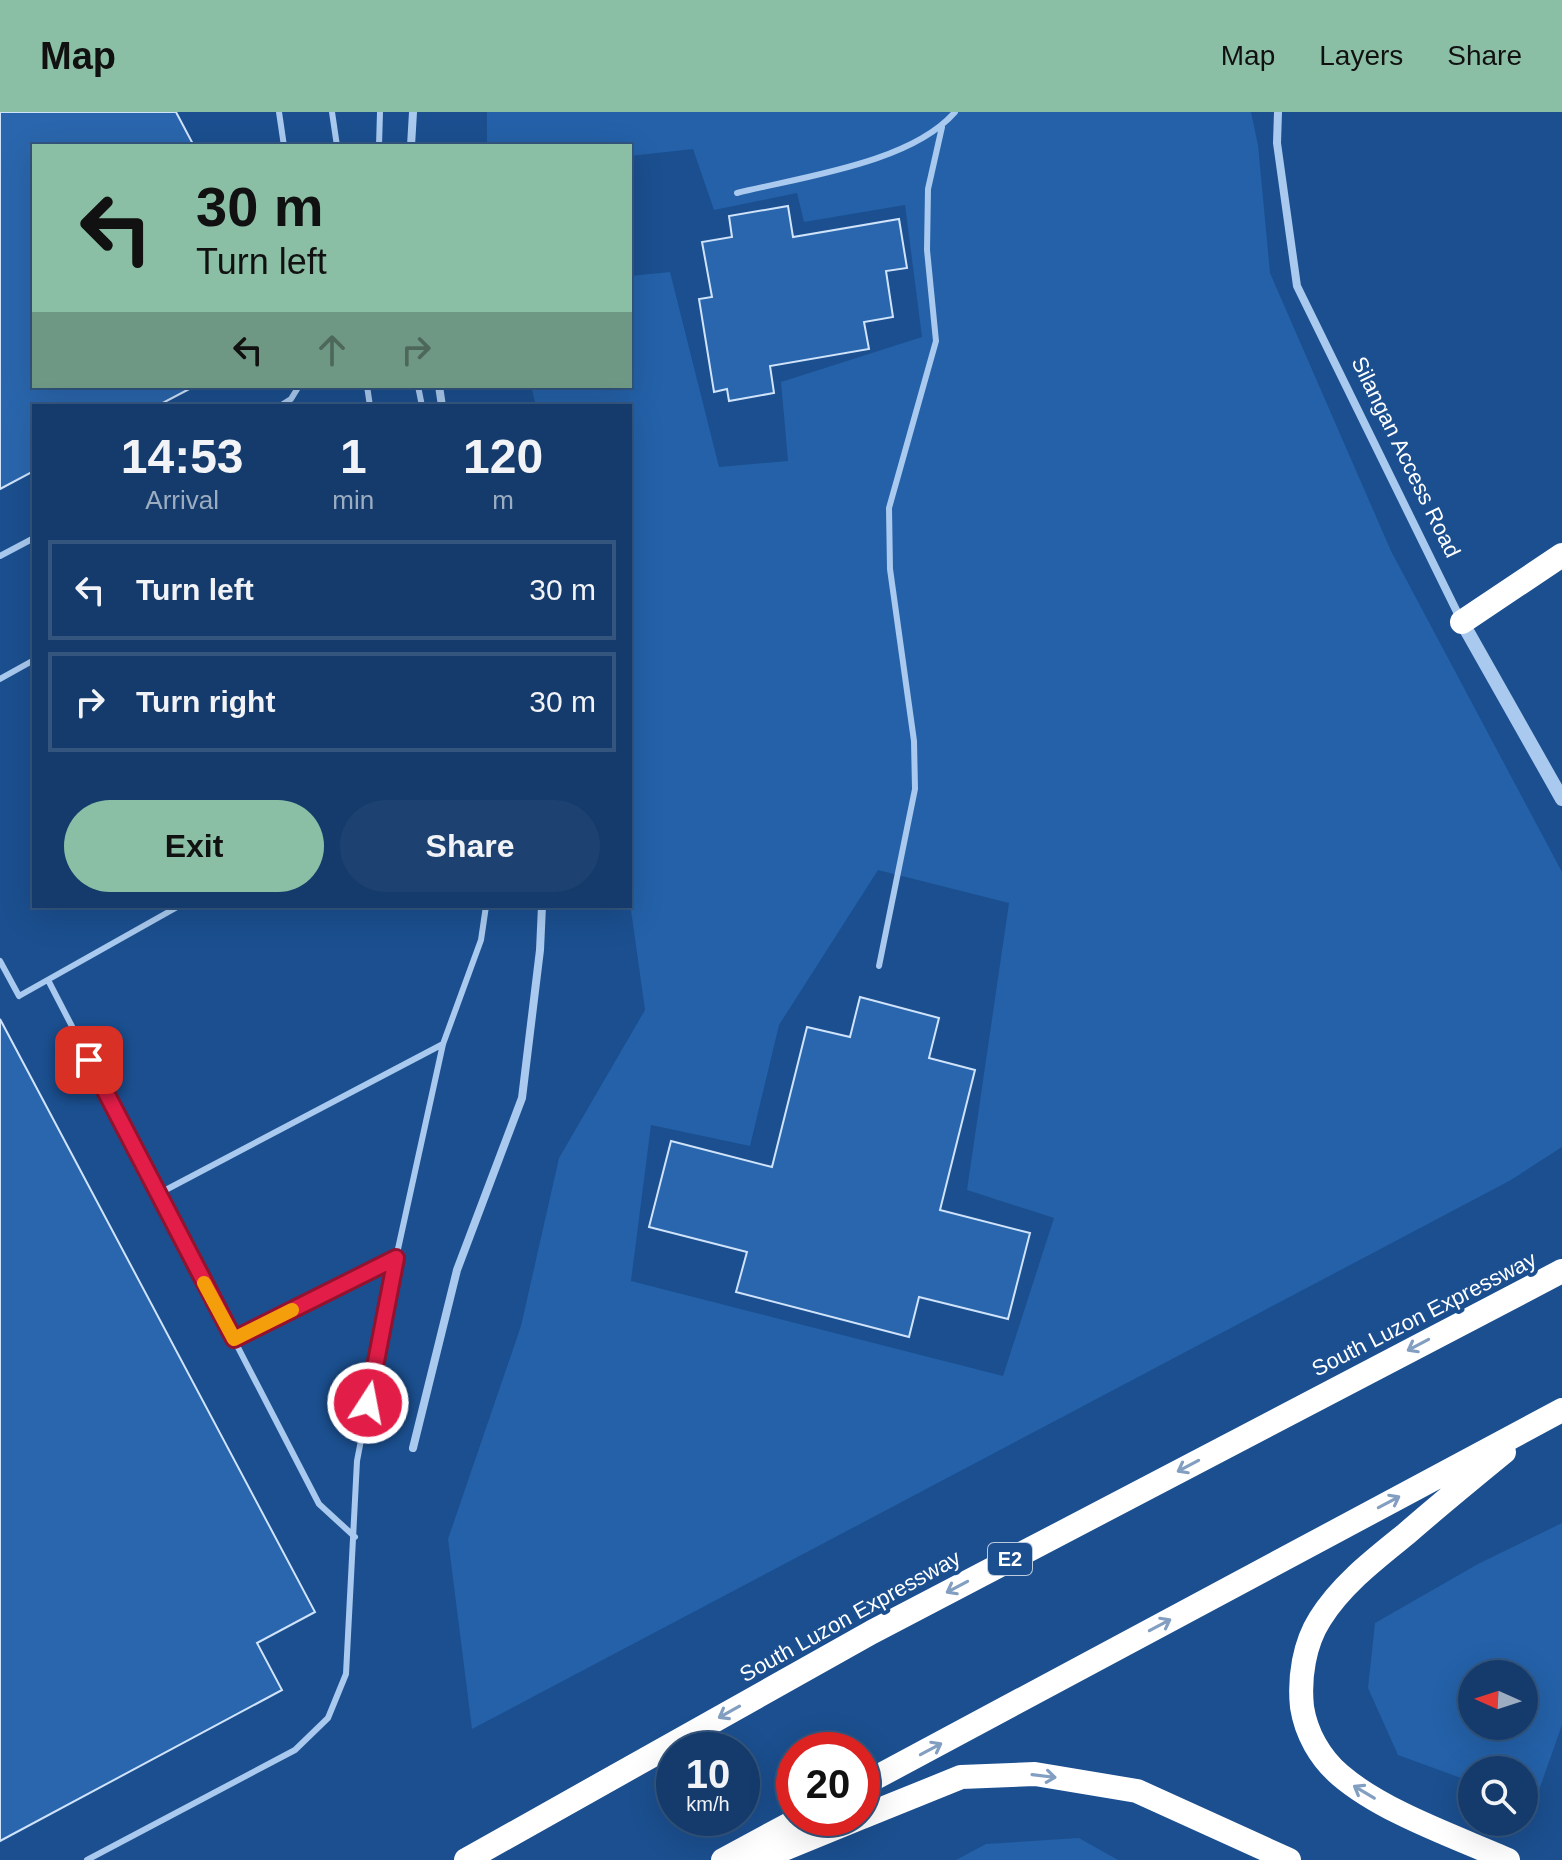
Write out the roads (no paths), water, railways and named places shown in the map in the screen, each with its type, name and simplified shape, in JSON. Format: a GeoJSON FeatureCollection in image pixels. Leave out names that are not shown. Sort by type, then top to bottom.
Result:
{"type":"FeatureCollection","features":[{"type":"Feature","properties":{"kind":"highway"},"geometry":{"type":"LineString","coordinates":[[1462,622],[1562,555]]}},
{"type":"Feature","properties":{"kind":"highway"},"geometry":{"type":"LineString","coordinates":[[1451,1328],[1562,1254]]}},
{"type":"Feature","properties":{"kind":"highway","name":"South Luzon Expressway"},"geometry":{"type":"LineString","coordinates":[[466,1860],[872,1632],[1562,1271]]}},
{"type":"Feature","properties":{"kind":"highway"},"geometry":{"type":"LineString","coordinates":[[880,1775],[1554,1414]]}},
{"type":"Feature","properties":{"kind":"highway"},"geometry":{"type":"LineString","coordinates":[[1508,1860],[1379,1800],[1338,1773],[1322,1756],[1309,1734],[1300,1691],[1303,1668],[1318,1622],[1348,1584],[1554,1414]]}},
{"type":"Feature","properties":{"kind":"highway"},"geometry":{"type":"LineString","coordinates":[[880,1810],[961,1777],[1035,1774],[1137,1791],[1289,1860]]}},
{"type":"Feature","properties":{"kind":"highway"},"geometry":{"type":"LineString","coordinates":[[723,1860],[776,1831]]}},
{"type":"Feature","properties":{"kind":"highway"},"geometry":{"type":"LineString","coordinates":[[757,1860],[816,1836]]}},
{"type":"Feature","properties":{"kind":"street"},"geometry":{"type":"LineString","coordinates":[[411,144],[413,112]]}},
{"type":"Feature","properties":{"kind":"street","name":"Silangan Access Road"},"geometry":{"type":"LineString","coordinates":[[1278,112],[1277,143],[1297,286],[1462,622],[1562,799]]}},
{"type":"Feature","properties":{"kind":"street"},"geometry":{"type":"LineString","coordinates":[[413,1448],[457,1270],[522,1098],[540,950],[542,908]]}},
{"type":"Feature","properties":{"kind":"lane"},"geometry":{"type":"LineString","coordinates":[[279,112],[284,144]]}},
{"type":"Feature","properties":{"kind":"lane"},"geometry":{"type":"LineString","coordinates":[[332,112],[337,144]]}},
{"type":"Feature","properties":{"kind":"lane"},"geometry":{"type":"LineString","coordinates":[[379,144],[380,112]]}},
{"type":"Feature","properties":{"kind":"lane"},"geometry":{"type":"LineString","coordinates":[[737,193],[883,157],[942,127],[955,112]]}},
{"type":"Feature","properties":{"kind":"lane"},"geometry":{"type":"LineString","coordinates":[[879,966],[915,789],[914,741],[890,569],[889,508],[936,341],[927,250],[928,189],[942,127]]}},
{"type":"Feature","properties":{"kind":"lane"},"geometry":{"type":"LineString","coordinates":[[283,404],[291,399],[298,388]]}},
{"type":"Feature","properties":{"kind":"lane"},"geometry":{"type":"LineString","coordinates":[[0,556],[32,539]]}},
{"type":"Feature","properties":{"kind":"lane"},"geometry":{"type":"LineString","coordinates":[[0,679],[32,661]]}},
{"type":"Feature","properties":{"kind":"lane"},"geometry":{"type":"LineString","coordinates":[[0,961],[19,996],[175,908]]}},
{"type":"Feature","properties":{"kind":"lane"},"geometry":{"type":"LineString","coordinates":[[87,1860],[295,1750],[328,1718],[346,1674],[357,1461],[396,1258],[443,1044],[481,940],[486,908]]}},
{"type":"Feature","properties":{"kind":"lane"},"geometry":{"type":"LineString","coordinates":[[48,980],[319,1504],[355,1537]]}},
{"type":"Feature","properties":{"kind":"lane"},"geometry":{"type":"LineString","coordinates":[[158,1194],[443,1044]]}},
{"type":"Feature","properties":{"kind":"lane"},"geometry":{"type":"LineString","coordinates":[[234,1339],[396,1258]]}}]}
